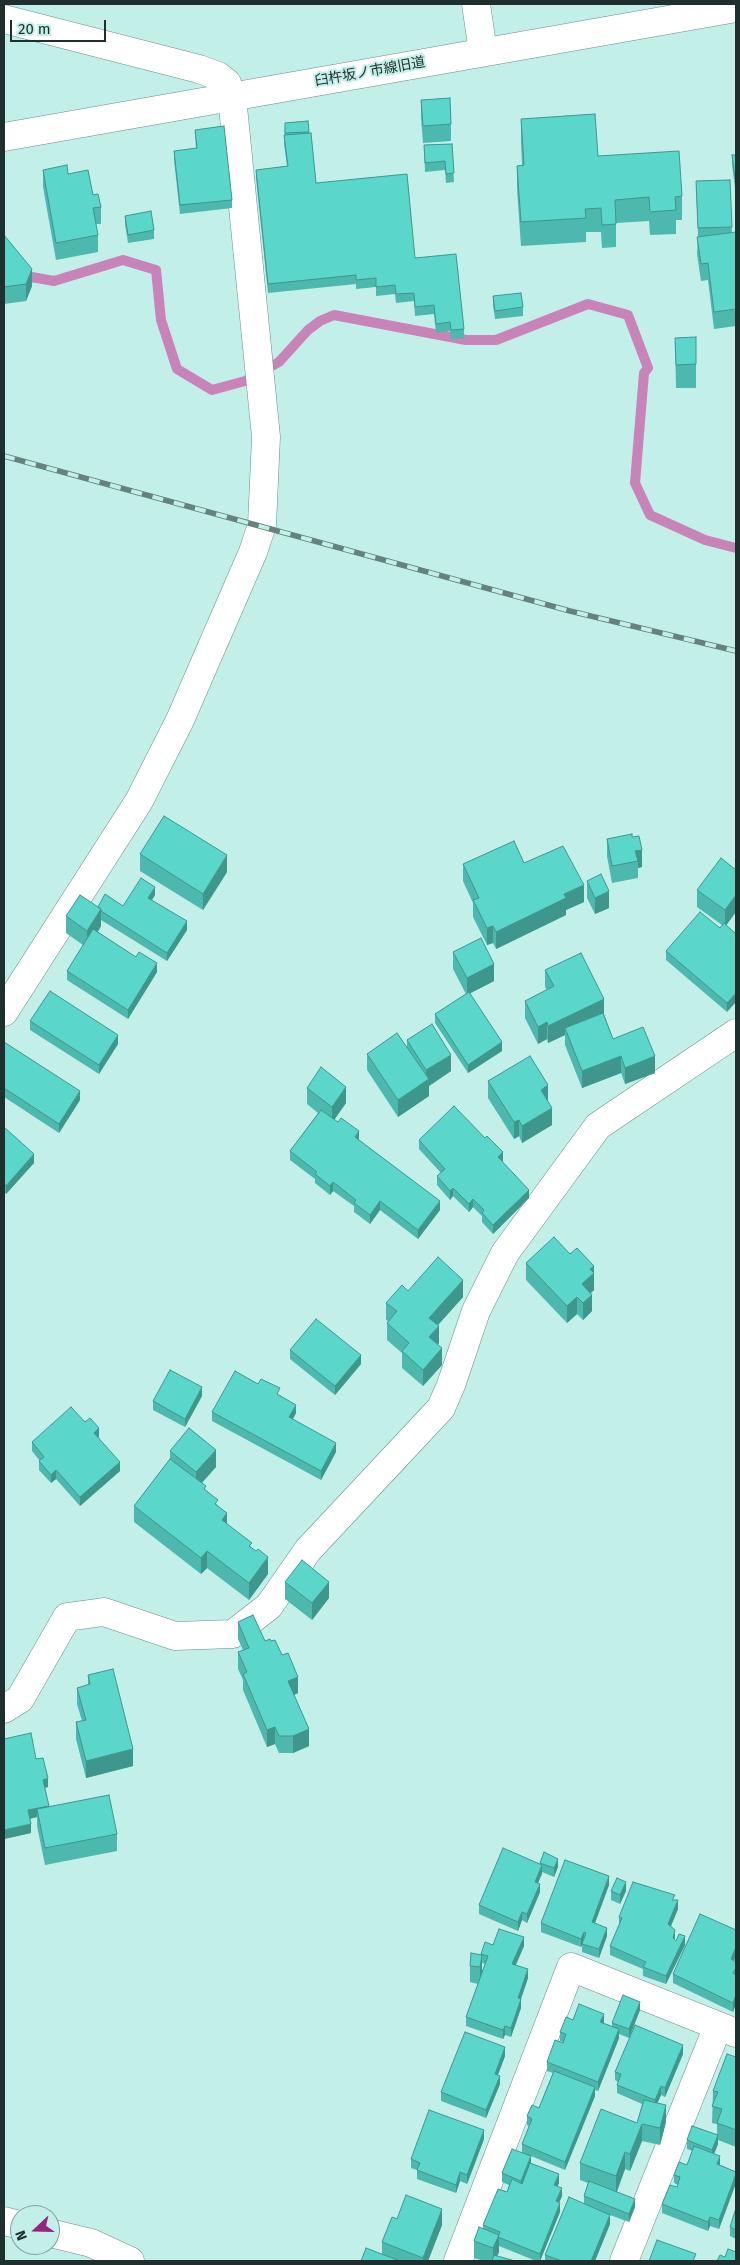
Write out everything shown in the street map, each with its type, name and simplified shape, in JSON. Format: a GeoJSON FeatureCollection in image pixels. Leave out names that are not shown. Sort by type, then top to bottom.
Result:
{"type":"FeatureCollection","features":[{"type":"Feature","properties":{"kind":"street","name":"臼杵坂ノ市線旧道"},"geometry":{"type":"LineString","coordinates":[[4,138],[736,8]]}},
{"type":"Feature","properties":{"kind":"street"},"geometry":{"type":"LineString","coordinates":[[478,13],[483,52]]}},
{"type":"Feature","properties":{"kind":"street"},"geometry":{"type":"LineString","coordinates":[[4,19],[199,69],[218,76],[227,83],[232,97],[266,437],[262,525],[180,720],[139,801],[4,1012]]}},
{"type":"Feature","properties":{"kind":"street"},"geometry":{"type":"LineString","coordinates":[[4,1709],[20,1699],[67,1617],[104,1612],[175,1636],[234,1634],[269,1606],[308,1550],[441,1408],[451,1385],[476,1311],[505,1253],[598,1126],[736,1033]]}},
{"type":"Feature","properties":{"kind":"street"},"geometry":{"type":"LineString","coordinates":[[458,2261],[571,1966],[727,2029],[624,2261]]}},
{"type":"Feature","properties":{"kind":"street"},"geometry":{"type":"LineString","coordinates":[[60,2235],[91,2243],[130,2261]]}},
{"type":"Feature","properties":{"kind":"building"},"geometry":{"type":"Polygon","coordinates":[[[450,98],[451,124],[423,126],[421,100],[450,98]]]}},
{"type":"Feature","properties":{"kind":"building"},"geometry":{"type":"Polygon","coordinates":[[[595,114],[598,156],[679,151],[682,196],[675,197],[676,210],[650,212],[649,197],[615,200],[616,224],[602,225],[601,208],[585,209],[586,218],[521,222],[517,166],[524,165],[521,119],[595,114]]]}},
{"type":"Feature","properties":{"kind":"building"},"geometry":{"type":"Polygon","coordinates":[[[308,121],[309,132],[285,133],[285,123],[308,121]]]}},
{"type":"Feature","properties":{"kind":"building"},"geometry":{"type":"Polygon","coordinates":[[[224,126],[232,200],[180,205],[174,151],[197,148],[195,130],[224,126]]]}},
{"type":"Feature","properties":{"kind":"building"},"geometry":{"type":"Polygon","coordinates":[[[311,133],[316,183],[407,174],[415,258],[456,254],[464,329],[451,330],[450,322],[436,324],[434,305],[415,307],[414,293],[396,294],[395,285],[376,287],[376,278],[356,280],[356,275],[268,284],[256,170],[288,166],[284,135],[311,133]]]}},
{"type":"Feature","properties":{"kind":"building"},"geometry":{"type":"Polygon","coordinates":[[[452,144],[454,173],[446,174],[445,161],[425,163],[424,145],[452,144]]]}},
{"type":"Feature","properties":{"kind":"building"},"geometry":{"type":"Polygon","coordinates":[[[732,155],[736,155],[736,179],[735,179],[732,155]]]}},
{"type":"Feature","properties":{"kind":"building"},"geometry":{"type":"Polygon","coordinates":[[[67,165],[68,174],[88,170],[93,195],[98,194],[101,207],[93,208],[98,235],[56,243],[43,170],[67,165]]]}},
{"type":"Feature","properties":{"kind":"building"},"geometry":{"type":"Polygon","coordinates":[[[730,180],[732,227],[698,228],[696,181],[730,180]]]}},
{"type":"Feature","properties":{"kind":"building"},"geometry":{"type":"Polygon","coordinates":[[[151,211],[154,230],[128,235],[125,216],[151,211]]]}},
{"type":"Feature","properties":{"kind":"building"},"geometry":{"type":"Polygon","coordinates":[[[736,232],[736,309],[714,312],[708,263],[701,264],[697,237],[736,232]]]}},
{"type":"Feature","properties":{"kind":"building"},"geometry":{"type":"Polygon","coordinates":[[[4,235],[32,269],[26,284],[4,287],[4,235]]]}},
{"type":"Feature","properties":{"kind":"building"},"geometry":{"type":"Polygon","coordinates":[[[521,293],[523,307],[495,311],[493,296],[521,293]]]}},
{"type":"Feature","properties":{"kind":"building"},"geometry":{"type":"Polygon","coordinates":[[[696,337],[696,364],[676,365],[675,338],[696,337]]]}},
{"type":"Feature","properties":{"kind":"building"},"geometry":{"type":"Polygon","coordinates":[[[164,816],[227,855],[203,894],[140,854],[164,816]]]}},
{"type":"Feature","properties":{"kind":"building"},"geometry":{"type":"Polygon","coordinates":[[[632,834],[632,837],[639,836],[642,850],[635,851],[638,861],[612,866],[607,839],[632,834]]]}},
{"type":"Feature","properties":{"kind":"building"},"geometry":{"type":"Polygon","coordinates":[[[514,841],[524,863],[563,846],[584,885],[564,894],[566,898],[496,932],[493,926],[487,928],[473,900],[479,898],[463,864],[514,841]]]}},
{"type":"Feature","properties":{"kind":"building"},"geometry":{"type":"Polygon","coordinates":[[[721,858],[736,870],[736,895],[725,910],[697,890],[721,858]]]}},
{"type":"Feature","properties":{"kind":"building"},"geometry":{"type":"Polygon","coordinates":[[[601,874],[609,891],[595,898],[587,881],[601,874]]]}},
{"type":"Feature","properties":{"kind":"building"},"geometry":{"type":"Polygon","coordinates":[[[141,878],[155,887],[148,898],[187,921],[167,953],[101,911],[98,907],[105,894],[123,906],[141,878]]]}},
{"type":"Feature","properties":{"kind":"building"},"geometry":{"type":"Polygon","coordinates":[[[80,895],[101,909],[87,931],[66,916],[80,895]]]}},
{"type":"Feature","properties":{"kind":"building"},"geometry":{"type":"Polygon","coordinates":[[[700,912],[720,928],[724,923],[736,934],[736,993],[727,1003],[666,951],[700,912]]]}},
{"type":"Feature","properties":{"kind":"building"},"geometry":{"type":"Polygon","coordinates":[[[93,929],[136,957],[139,952],[157,963],[128,1010],[67,971],[93,929]]]}},
{"type":"Feature","properties":{"kind":"building"},"geometry":{"type":"Polygon","coordinates":[[[481,938],[494,964],[467,978],[453,952],[481,938]]]}},
{"type":"Feature","properties":{"kind":"building"},"geometry":{"type":"Polygon","coordinates":[[[581,953],[604,999],[548,1026],[547,1022],[538,1027],[525,1001],[554,986],[545,970],[581,953]]]}},
{"type":"Feature","properties":{"kind":"building"},"geometry":{"type":"Polygon","coordinates":[[[50,991],[118,1035],[99,1065],[30,1021],[50,991]]]}},
{"type":"Feature","properties":{"kind":"building"},"geometry":{"type":"Polygon","coordinates":[[[469,992],[502,1042],[468,1065],[435,1014],[469,992]]]}},
{"type":"Feature","properties":{"kind":"building"},"geometry":{"type":"Polygon","coordinates":[[[603,1013],[613,1039],[643,1027],[655,1056],[625,1068],[621,1056],[582,1071],[565,1028],[603,1013]]]}},
{"type":"Feature","properties":{"kind":"building"},"geometry":{"type":"Polygon","coordinates":[[[432,1024],[451,1055],[426,1070],[407,1040],[432,1024]]]}},
{"type":"Feature","properties":{"kind":"building"},"geometry":{"type":"Polygon","coordinates":[[[397,1033],[429,1079],[398,1100],[367,1054],[397,1033]]]}},
{"type":"Feature","properties":{"kind":"building"},"geometry":{"type":"Polygon","coordinates":[[[4,1042],[80,1091],[59,1124],[4,1088],[4,1042]]]}},
{"type":"Feature","properties":{"kind":"building"},"geometry":{"type":"Polygon","coordinates":[[[530,1056],[548,1085],[541,1090],[552,1108],[522,1126],[519,1120],[514,1122],[488,1081],[530,1056]]]}},
{"type":"Feature","properties":{"kind":"building"},"geometry":{"type":"Polygon","coordinates":[[[321,1067],[346,1087],[332,1107],[307,1088],[321,1067]]]}},
{"type":"Feature","properties":{"kind":"building"},"geometry":{"type":"Polygon","coordinates":[[[454,1106],[485,1138],[487,1136],[503,1152],[498,1157],[529,1190],[493,1225],[482,1213],[484,1210],[473,1199],[469,1204],[453,1188],[450,1191],[437,1176],[445,1169],[419,1140],[454,1106]]]}},
{"type":"Feature","properties":{"kind":"building"},"geometry":{"type":"Polygon","coordinates":[[[321,1110],[338,1122],[341,1118],[359,1131],[355,1137],[440,1201],[418,1230],[380,1201],[370,1215],[354,1203],[356,1200],[333,1182],[330,1186],[315,1174],[317,1172],[290,1151],[321,1110]]]}},
{"type":"Feature","properties":{"kind":"building"},"geometry":{"type":"Polygon","coordinates":[[[4,1127],[34,1154],[6,1186],[4,1183],[4,1127]]]}},
{"type":"Feature","properties":{"kind":"building"},"geometry":{"type":"Polygon","coordinates":[[[554,1237],[570,1254],[577,1248],[594,1266],[590,1269],[594,1273],[582,1284],[592,1295],[583,1303],[577,1297],[567,1306],[526,1263],[554,1237]]]}},
{"type":"Feature","properties":{"kind":"building"},"geometry":{"type":"Polygon","coordinates":[[[438,1257],[463,1280],[429,1318],[439,1326],[429,1337],[442,1348],[423,1370],[402,1351],[409,1343],[387,1323],[397,1311],[386,1303],[402,1285],[408,1291],[438,1257]]]}},
{"type":"Feature","properties":{"kind":"building"},"geometry":{"type":"Polygon","coordinates":[[[316,1319],[361,1355],[335,1386],[290,1350],[316,1319]]]}},
{"type":"Feature","properties":{"kind":"building"},"geometry":{"type":"Polygon","coordinates":[[[170,1370],[202,1387],[185,1419],[153,1401],[170,1370]]]}},
{"type":"Feature","properties":{"kind":"building"},"geometry":{"type":"Polygon","coordinates":[[[235,1371],[258,1384],[261,1379],[280,1388],[277,1394],[296,1405],[289,1417],[336,1443],[321,1471],[212,1412],[235,1371]]]}},
{"type":"Feature","properties":{"kind":"building"},"geometry":{"type":"Polygon","coordinates":[[[71,1407],[85,1422],[90,1418],[99,1428],[94,1433],[120,1462],[80,1497],[56,1470],[51,1475],[39,1461],[44,1457],[32,1442],[71,1407]]]}},
{"type":"Feature","properties":{"kind":"building"},"geometry":{"type":"Polygon","coordinates":[[[189,1428],[216,1450],[196,1472],[170,1451],[189,1428]]]}},
{"type":"Feature","properties":{"kind":"building"},"geometry":{"type":"Polygon","coordinates":[[[170,1459],[206,1486],[204,1489],[218,1500],[215,1504],[227,1513],[222,1520],[252,1543],[249,1546],[256,1551],[258,1549],[268,1557],[249,1583],[207,1551],[201,1558],[134,1506],[170,1459]]]}},
{"type":"Feature","properties":{"kind":"building"},"geometry":{"type":"Polygon","coordinates":[[[302,1560],[329,1582],[312,1603],[285,1582],[302,1560]]]}},
{"type":"Feature","properties":{"kind":"building"},"geometry":{"type":"Polygon","coordinates":[[[253,1615],[265,1641],[275,1640],[282,1655],[288,1653],[298,1677],[288,1681],[309,1729],[293,1736],[279,1736],[275,1727],[267,1730],[243,1674],[247,1672],[238,1652],[249,1648],[238,1622],[253,1615]]]}},
{"type":"Feature","properties":{"kind":"building"},"geometry":{"type":"Polygon","coordinates":[[[113,1669],[133,1749],[86,1761],[76,1722],[86,1720],[77,1688],[90,1684],[88,1675],[113,1669]]]}},
{"type":"Feature","properties":{"kind":"building"},"geometry":{"type":"Polygon","coordinates":[[[31,1733],[36,1759],[43,1758],[48,1778],[43,1780],[49,1806],[28,1810],[31,1824],[4,1830],[4,1739],[31,1733]]]}},
{"type":"Feature","properties":{"kind":"building"},"geometry":{"type":"Polygon","coordinates":[[[109,1795],[117,1834],[45,1848],[37,1809],[109,1795]]]}},
{"type":"Feature","properties":{"kind":"building"},"geometry":{"type":"Polygon","coordinates":[[[503,1848],[542,1865],[535,1882],[540,1884],[527,1914],[522,1912],[518,1922],[479,1905],[503,1848]]]}},
{"type":"Feature","properties":{"kind":"building"},"geometry":{"type":"Polygon","coordinates":[[[544,1852],[558,1859],[554,1868],[540,1863],[544,1852]]]}},
{"type":"Feature","properties":{"kind":"building"},"geometry":{"type":"Polygon","coordinates":[[[565,1860],[609,1876],[592,1922],[607,1928],[599,1949],[582,1944],[586,1933],[584,1932],[581,1939],[541,1923],[565,1860]]]}},
{"type":"Feature","properties":{"kind":"building"},"geometry":{"type":"Polygon","coordinates":[[[617,1878],[626,1882],[620,1895],[611,1891],[617,1878]]]}},
{"type":"Feature","properties":{"kind":"building"},"geometry":{"type":"Polygon","coordinates":[[[633,1882],[675,1895],[672,1900],[678,1900],[668,1924],[675,1930],[673,1938],[676,1941],[679,1934],[685,1936],[666,1976],[643,1967],[646,1962],[610,1946],[622,1918],[619,1917],[633,1882]]]}},
{"type":"Feature","properties":{"kind":"building"},"geometry":{"type":"Polygon","coordinates":[[[700,1914],[736,1930],[736,1947],[731,1959],[736,1962],[736,1968],[733,1973],[736,1975],[736,1995],[733,2003],[673,1974],[700,1914]]]}},
{"type":"Feature","properties":{"kind":"building"},"geometry":{"type":"Polygon","coordinates":[[[499,1929],[524,1937],[512,1964],[528,1969],[518,1998],[521,1999],[511,2028],[505,2026],[503,2030],[466,2017],[488,1956],[481,1954],[485,1942],[493,1945],[499,1929]]]}},
{"type":"Feature","properties":{"kind":"building"},"geometry":{"type":"Polygon","coordinates":[[[471,1953],[482,1955],[480,1967],[470,1966],[471,1953]]]}},
{"type":"Feature","properties":{"kind":"building"},"geometry":{"type":"Polygon","coordinates":[[[623,1995],[640,2002],[629,2029],[612,2023],[623,1995]]]}},
{"type":"Feature","properties":{"kind":"building"},"geometry":{"type":"Polygon","coordinates":[[[579,2004],[604,2014],[600,2022],[619,2029],[598,2082],[547,2062],[555,2040],[563,2043],[566,2034],[560,2032],[566,2017],[573,2020],[579,2004]]]}},
{"type":"Feature","properties":{"kind":"building"},"geometry":{"type":"Polygon","coordinates":[[[635,2025],[683,2045],[665,2088],[661,2086],[655,2100],[617,2085],[621,2074],[615,2072],[635,2025]]]}},
{"type":"Feature","properties":{"kind":"building"},"geometry":{"type":"Polygon","coordinates":[[[465,2032],[505,2047],[495,2074],[500,2076],[486,2110],[441,2092],[465,2032]]]}},
{"type":"Feature","properties":{"kind":"building"},"geometry":{"type":"Polygon","coordinates":[[[727,2054],[736,2057],[736,2130],[717,2123],[722,2109],[712,2106],[718,2092],[713,2091],[727,2054]]]}},
{"type":"Feature","properties":{"kind":"building"},"geometry":{"type":"Polygon","coordinates":[[[554,2071],[595,2087],[565,2162],[522,2144],[532,2119],[527,2116],[532,2105],[539,2108],[554,2071]]]}},
{"type":"Feature","properties":{"kind":"building"},"geometry":{"type":"Polygon","coordinates":[[[644,2100],[666,2105],[660,2128],[642,2124],[630,2154],[625,2152],[616,2176],[580,2163],[601,2109],[637,2123],[644,2100]]]}},
{"type":"Feature","properties":{"kind":"building"},"geometry":{"type":"Polygon","coordinates":[[[429,2110],[484,2130],[467,2175],[460,2172],[456,2185],[417,2170],[420,2163],[411,2159],[429,2110]]]}},
{"type":"Feature","properties":{"kind":"building"},"geometry":{"type":"Polygon","coordinates":[[[692,2126],[718,2135],[712,2150],[687,2140],[692,2126]]]}},
{"type":"Feature","properties":{"kind":"building"},"geometry":{"type":"Polygon","coordinates":[[[694,2146],[720,2156],[717,2164],[736,2172],[719,2220],[710,2217],[708,2222],[662,2204],[670,2185],[677,2187],[680,2177],[674,2175],[679,2162],[687,2165],[694,2146]]]}},
{"type":"Feature","properties":{"kind":"building"},"geometry":{"type":"Polygon","coordinates":[[[512,2149],[531,2156],[521,2181],[502,2173],[512,2149]]]}},
{"type":"Feature","properties":{"kind":"building"},"geometry":{"type":"Polygon","coordinates":[[[530,2163],[559,2174],[554,2185],[562,2188],[556,2201],[560,2203],[540,2254],[498,2237],[500,2232],[483,2225],[498,2189],[507,2192],[512,2179],[522,2184],[530,2163]]]}},
{"type":"Feature","properties":{"kind":"building"},"geometry":{"type":"Polygon","coordinates":[[[589,2181],[635,2199],[629,2214],[584,2196],[589,2181]]]}},
{"type":"Feature","properties":{"kind":"building"},"geometry":{"type":"Polygon","coordinates":[[[406,2195],[442,2209],[423,2258],[382,2242],[392,2217],[397,2219],[406,2195]]]}},
{"type":"Feature","properties":{"kind":"building"},"geometry":{"type":"Polygon","coordinates":[[[569,2197],[610,2215],[591,2261],[562,2261],[545,2255],[569,2197]]]}},
{"type":"Feature","properties":{"kind":"building"},"geometry":{"type":"Polygon","coordinates":[[[736,2208],[736,2230],[730,2227],[736,2208]]]}},
{"type":"Feature","properties":{"kind":"building"},"geometry":{"type":"Polygon","coordinates":[[[479,2227],[499,2235],[493,2248],[474,2241],[479,2227]]]}},
{"type":"Feature","properties":{"kind":"building"},"geometry":{"type":"Polygon","coordinates":[[[657,2240],[696,2254],[693,2261],[649,2261],[657,2240]]]}},
{"type":"Feature","properties":{"kind":"building"},"geometry":{"type":"Polygon","coordinates":[[[366,2248],[400,2261],[361,2261],[366,2248]]]}},
{"type":"Feature","properties":{"kind":"building"},"geometry":{"type":"Polygon","coordinates":[[[728,2249],[736,2252],[736,2261],[717,2261],[720,2255],[725,2257],[728,2249]]]}},
{"type":"Feature","properties":{"kind":"building"},"geometry":{"type":"Polygon","coordinates":[[[494,2255],[515,2261],[492,2261],[494,2255]]]}},
{"type":"Feature","properties":{"kind":"waterway"},"geometry":{"type":"LineString","coordinates":[[20,275],[54,281],[123,260],[156,270],[161,320],[177,369],[212,390],[245,381],[279,362],[308,330],[320,321],[334,315],[466,340],[496,340],[588,304],[628,315],[648,368],[644,373],[635,483],[650,515],[705,540],[736,548]]}},
{"type":"Feature","properties":{"kind":"railway"},"geometry":{"type":"LineString","coordinates":[[4,456],[570,611],[736,651]]}}]}
